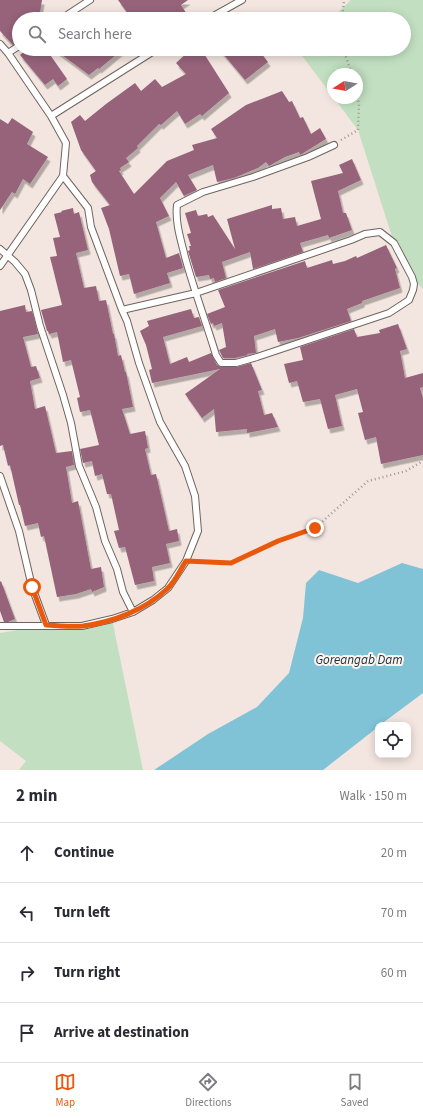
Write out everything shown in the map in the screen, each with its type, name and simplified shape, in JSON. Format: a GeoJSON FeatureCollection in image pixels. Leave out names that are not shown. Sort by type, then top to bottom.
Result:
{"type":"FeatureCollection","features":[{"type":"Feature","properties":{"kind":"lane"},"geometry":{"type":"LineString","coordinates":[[71,12],[90,0]]}},
{"type":"Feature","properties":{"kind":"lane"},"geometry":{"type":"LineString","coordinates":[[221,12],[242,0]]}},
{"type":"Feature","properties":{"kind":"lane"},"geometry":{"type":"LineString","coordinates":[[0,44],[8,53],[51,116],[66,143],[63,176],[0,266]]}},
{"type":"Feature","properties":{"kind":"lane"},"geometry":{"type":"LineString","coordinates":[[8,53],[12,50]]}},
{"type":"Feature","properties":{"kind":"lane"},"geometry":{"type":"LineString","coordinates":[[51,116],[146,56]]}},
{"type":"Feature","properties":{"kind":"lane"},"geometry":{"type":"LineString","coordinates":[[122,310],[196,293],[365,234],[380,232],[394,243],[412,277],[414,284],[409,300],[389,313],[257,357],[228,363],[220,363],[216,355],[196,293],[181,240],[176,216],[177,205],[204,192],[281,167],[334,145]]}},
{"type":"Feature","properties":{"kind":"lane"},"geometry":{"type":"LineString","coordinates":[[0,626],[82,626],[133,612],[153,600],[168,588],[186,561],[198,531],[195,496],[185,466],[160,422],[138,362],[127,321],[91,227],[88,208],[63,176]]}},
{"type":"Feature","properties":{"kind":"lane"},"geometry":{"type":"LineString","coordinates":[[0,249],[7,254],[25,274],[31,290],[40,326],[71,423],[80,466],[124,592],[133,612]]}},
{"type":"Feature","properties":{"kind":"lane"},"geometry":{"type":"LineString","coordinates":[[0,476],[18,531],[32,587],[46,625]]}},
{"type":"Feature","properties":{"kind":"path"},"geometry":{"type":"LineString","coordinates":[[343,12],[344,0]]}},
{"type":"Feature","properties":{"kind":"path"},"geometry":{"type":"LineString","coordinates":[[346,56],[350,68]]}},
{"type":"Feature","properties":{"kind":"path"},"geometry":{"type":"LineString","coordinates":[[334,145],[358,130],[359,104]]}},
{"type":"Feature","properties":{"kind":"path"},"geometry":{"type":"LineString","coordinates":[[186,561],[231,563],[278,541],[315,528],[368,481],[406,471],[423,460]]}},
{"type":"Feature","properties":{"kind":"green space"},"geometry":{"type":"Polygon","coordinates":[[[351,0],[423,0],[423,289],[412,277],[394,243],[358,130],[338,104],[363,104],[363,68],[327,68],[327,89],[302,56],[411,56],[411,12],[338,12],[351,0]]]}},
{"type":"Feature","properties":{"kind":"green space"},"geometry":{"type":"Polygon","coordinates":[[[112,619],[143,770],[19,770],[26,761],[0,741],[0,633],[46,625],[82,626],[112,619]]]}},
{"type":"Feature","properties":{"kind":"water","name":"Goreangab Dam"},"geometry":{"type":"Polygon","coordinates":[[[402,563],[423,569],[423,693],[384,722],[375,722],[375,729],[323,770],[154,770],[208,734],[257,707],[289,673],[303,618],[306,583],[319,570],[358,583],[402,563]]]}},
{"type":"Feature","properties":{"kind":"building"},"geometry":{"type":"Polygon","coordinates":[[[0,0],[42,0],[40,12],[12,12],[12,44],[0,31],[0,0]]]}},
{"type":"Feature","properties":{"kind":"building"},"geometry":{"type":"Polygon","coordinates":[[[118,0],[188,0],[181,5],[186,12],[127,12],[118,0]]]}},
{"type":"Feature","properties":{"kind":"building"},"geometry":{"type":"Polygon","coordinates":[[[21,56],[51,56],[67,79],[58,86],[53,79],[45,85],[21,56]]]}},
{"type":"Feature","properties":{"kind":"building"},"geometry":{"type":"Polygon","coordinates":[[[63,56],[115,56],[99,69],[98,68],[89,75],[63,56]]]}},
{"type":"Feature","properties":{"kind":"building"},"geometry":{"type":"Polygon","coordinates":[[[184,56],[205,56],[229,93],[202,116],[200,114],[185,124],[177,111],[161,125],[159,124],[137,146],[138,148],[126,158],[129,162],[120,168],[121,170],[119,171],[134,194],[167,161],[194,150],[192,145],[217,138],[211,129],[246,105],[282,91],[289,102],[292,101],[300,118],[303,117],[311,134],[320,128],[326,139],[300,155],[299,152],[285,157],[269,166],[266,162],[258,168],[234,178],[217,182],[213,165],[188,175],[197,190],[184,196],[176,182],[160,198],[169,216],[156,222],[166,258],[179,253],[183,268],[167,273],[170,283],[134,294],[129,274],[120,276],[109,229],[101,208],[110,205],[92,182],[90,175],[96,171],[81,150],[71,122],[80,115],[85,121],[135,83],[141,91],[155,79],[162,87],[186,74],[176,63],[184,56]]]}},
{"type":"Feature","properties":{"kind":"building"},"geometry":{"type":"Polygon","coordinates":[[[225,56],[263,56],[268,62],[245,80],[225,56]]]}},
{"type":"Feature","properties":{"kind":"building"},"geometry":{"type":"Polygon","coordinates":[[[12,118],[33,132],[27,144],[48,157],[30,184],[23,179],[15,194],[12,192],[0,210],[0,119],[8,124],[12,118]]]}},
{"type":"Feature","properties":{"kind":"building"},"geometry":{"type":"Polygon","coordinates":[[[352,159],[361,180],[338,191],[343,213],[346,213],[352,230],[329,238],[328,235],[300,243],[303,252],[253,269],[250,252],[222,262],[226,278],[215,282],[214,278],[210,279],[209,275],[196,277],[188,251],[190,250],[189,246],[191,246],[187,234],[191,233],[185,213],[196,210],[198,216],[207,214],[208,217],[213,215],[235,249],[227,219],[272,205],[272,209],[281,208],[283,219],[295,217],[297,226],[321,219],[311,181],[343,173],[339,165],[352,159]]]}},
{"type":"Feature","properties":{"kind":"building"},"geometry":{"type":"Polygon","coordinates":[[[73,208],[74,214],[79,212],[88,250],[76,253],[84,288],[96,286],[99,301],[106,300],[118,356],[121,355],[126,372],[133,407],[122,409],[130,434],[145,431],[148,448],[145,449],[151,475],[156,474],[169,531],[177,529],[179,541],[166,544],[170,563],[152,567],[154,581],[135,585],[125,547],[119,548],[114,531],[119,530],[111,494],[107,494],[102,474],[95,476],[92,461],[83,463],[80,449],[99,445],[90,410],[80,412],[77,398],[80,397],[71,360],[63,362],[57,332],[49,334],[41,310],[62,305],[50,257],[57,256],[53,238],[60,237],[54,214],[73,208]]]}},
{"type":"Feature","properties":{"kind":"building"},"geometry":{"type":"Polygon","coordinates":[[[386,245],[397,268],[395,269],[400,288],[362,301],[362,303],[347,309],[351,321],[298,338],[278,342],[275,329],[254,336],[256,353],[235,358],[223,358],[219,350],[226,347],[222,323],[214,326],[213,323],[211,324],[207,314],[225,307],[218,290],[305,261],[307,268],[332,260],[333,264],[356,256],[357,258],[386,245]]]}},
{"type":"Feature","properties":{"kind":"building"},"geometry":{"type":"Polygon","coordinates":[[[25,305],[26,312],[32,311],[38,334],[23,337],[31,367],[36,366],[40,378],[30,381],[35,409],[45,406],[56,453],[72,451],[74,465],[66,467],[72,503],[78,501],[91,569],[101,567],[104,587],[92,592],[91,589],[76,594],[57,597],[44,536],[41,537],[38,523],[25,526],[10,465],[8,466],[3,445],[0,446],[0,311],[25,305]]]}},
{"type":"Feature","properties":{"kind":"building"},"geometry":{"type":"Polygon","coordinates":[[[191,309],[194,318],[199,317],[202,326],[163,337],[170,364],[187,357],[189,362],[211,353],[217,365],[221,367],[236,367],[251,363],[262,390],[258,391],[264,415],[272,413],[278,427],[247,433],[247,429],[216,432],[214,409],[202,418],[185,394],[220,369],[152,383],[149,370],[152,369],[146,345],[140,331],[149,326],[147,321],[191,309]]]}},
{"type":"Feature","properties":{"kind":"building"},"geometry":{"type":"Polygon","coordinates":[[[398,324],[407,349],[400,351],[405,378],[423,373],[423,387],[420,388],[423,398],[423,455],[381,464],[376,437],[365,440],[358,413],[363,412],[357,389],[335,395],[342,426],[328,429],[320,399],[303,402],[297,381],[289,383],[284,364],[303,360],[300,347],[354,329],[357,337],[380,333],[379,330],[398,324]]]}},
{"type":"Feature","properties":{"kind":"building"},"geometry":{"type":"Polygon","coordinates":[[[1,581],[15,619],[8,622],[4,622],[0,611],[1,581]]]}},
{"type":"Feature","properties":{"kind":"route"},"geometry":{"type":"LineString","coordinates":[[32,587],[46,625],[82,626],[133,612],[153,600],[168,588],[186,561],[231,563],[278,541],[315,528]]}}]}
